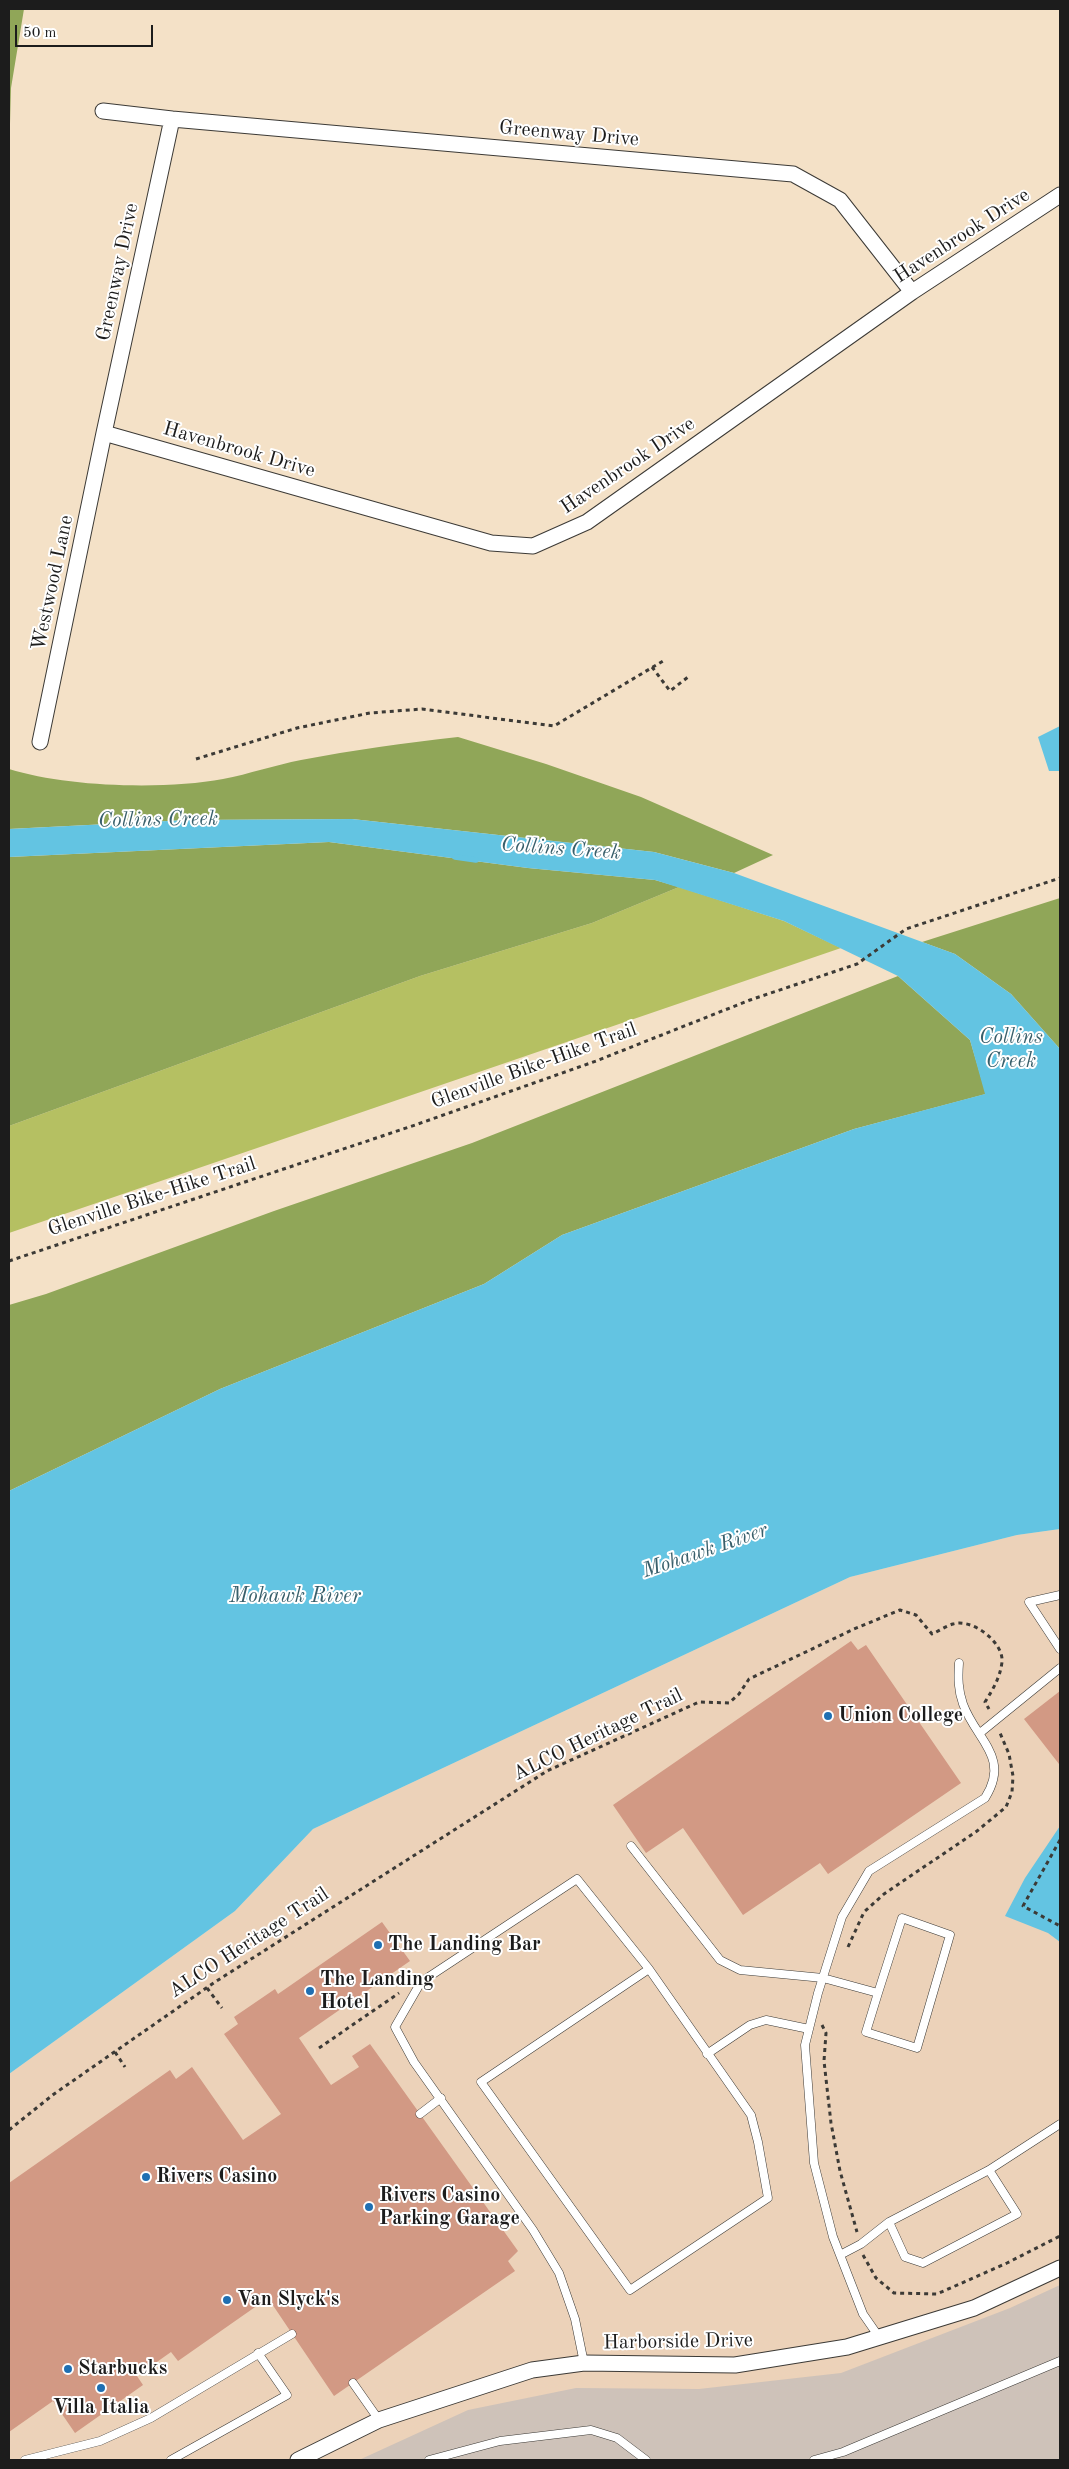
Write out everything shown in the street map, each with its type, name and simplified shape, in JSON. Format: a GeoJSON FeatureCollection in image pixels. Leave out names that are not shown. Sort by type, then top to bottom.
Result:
{"type":"FeatureCollection","features":[{"type":"Feature","properties":{"kind":"street","name":"Greenway Drive"},"geometry":{"type":"LineString","coordinates":[[103,111],[172,120],[793,174],[840,200],[912,292]]}},
{"type":"Feature","properties":{"kind":"street","name":"Greenway Drive"},"geometry":{"type":"LineString","coordinates":[[104,432],[172,120]]}},
{"type":"Feature","properties":{"kind":"street","name":"Havenbrook Drive"},"geometry":{"type":"LineString","coordinates":[[104,432],[491,543],[533,546],[587,522],[912,292],[1060,196]]}},
{"type":"Feature","properties":{"kind":"street","name":"Westwood Lane"},"geometry":{"type":"LineString","coordinates":[[40,742],[104,432]]}},
{"type":"Feature","properties":{"kind":"street","name":"Harborside Drive"},"geometry":{"type":"LineString","coordinates":[[298,2460],[380,2420],[532,2370],[584,2363],[735,2365],[847,2347],[974,2308],[1060,2268]]}},
{"type":"Feature","properties":{"kind":"lane"},"geometry":{"type":"LineString","coordinates":[[1060,1595],[1029,1602],[1060,1648]]}},
{"type":"Feature","properties":{"kind":"lane"},"geometry":{"type":"LineString","coordinates":[[879,2337],[862,2314],[833,2237],[814,2163],[805,2044],[842,1917],[869,1871],[985,1798],[993,1785],[994,1769],[992,1754],[964,1706],[959,1692],[957,1684],[959,1663]]}},
{"type":"Feature","properties":{"kind":"lane"},"geometry":{"type":"LineString","coordinates":[[980,1733],[1060,1668]]}},
{"type":"Feature","properties":{"kind":"lane"},"geometry":{"type":"LineString","coordinates":[[631,1846],[720,1960],[740,1970],[823,1978],[878,1993]]}},
{"type":"Feature","properties":{"kind":"lane"},"geometry":{"type":"LineString","coordinates":[[584,2363],[575,2319],[559,2273],[534,2230],[414,2062],[395,2027],[421,1982],[577,1879],[649,1969],[750,2115],[758,2142],[768,2198],[630,2290],[481,2082],[649,1969]]}},
{"type":"Feature","properties":{"kind":"lane"},"geometry":{"type":"LineString","coordinates":[[902,1918],[950,1935],[917,2048],[866,2032],[878,1993],[902,1918]]}},
{"type":"Feature","properties":{"kind":"lane"},"geometry":{"type":"LineString","coordinates":[[707,2054],[750,2025],[766,2020],[809,2029]]}},
{"type":"Feature","properties":{"kind":"lane"},"geometry":{"type":"LineString","coordinates":[[420,2114],[441,2098]]}},
{"type":"Feature","properties":{"kind":"lane"},"geometry":{"type":"LineString","coordinates":[[840,2255],[861,2244],[889,2222],[989,2170],[1060,2124]]}},
{"type":"Feature","properties":{"kind":"lane"},"geometry":{"type":"LineString","coordinates":[[889,2222],[905,2258],[923,2262],[1016,2214],[989,2170]]}},
{"type":"Feature","properties":{"kind":"lane"},"geometry":{"type":"LineString","coordinates":[[25,2460],[100,2441],[151,2418],[292,2334]]}},
{"type":"Feature","properties":{"kind":"lane"},"geometry":{"type":"LineString","coordinates":[[171,2460],[287,2395],[258,2353]]}},
{"type":"Feature","properties":{"kind":"lane"},"geometry":{"type":"LineString","coordinates":[[814,2460],[842,2452],[1060,2361]]}},
{"type":"Feature","properties":{"kind":"lane"},"geometry":{"type":"LineString","coordinates":[[353,2383],[380,2420]]}},
{"type":"Feature","properties":{"kind":"lane"},"geometry":{"type":"LineString","coordinates":[[429,2460],[500,2441],[592,2430],[617,2438],[646,2460]]}},
{"type":"Feature","properties":{"kind":"lane"},"geometry":{"type":"LineString","coordinates":[[57,2453],[62,2460]]}},
{"type":"Feature","properties":{"kind":"path"},"geometry":{"type":"LineString","coordinates":[[196,759],[297,728],[370,713],[422,709],[554,726],[663,661]]}},
{"type":"Feature","properties":{"kind":"path"},"geometry":{"type":"LineString","coordinates":[[652,668],[670,691],[688,677]]}},
{"type":"Feature","properties":{"kind":"path","name":"Glenville Bike-Hike Trail"},"geometry":{"type":"LineString","coordinates":[[9,1261],[418,1124],[596,1061],[750,1000],[857,964],[906,929],[1060,878]]}},
{"type":"Feature","properties":{"kind":"path","name":"ALCO Heritage Trail"},"geometry":{"type":"LineString","coordinates":[[9,2130],[115,2052],[207,1988],[547,1771],[698,1702],[729,1703],[739,1694],[749,1679],[854,1629],[900,1610],[916,1615],[932,1634],[954,1623],[973,1624],[991,1637],[1002,1660],[997,1684],[985,1702],[1009,1754],[1013,1776],[1012,1792],[1006,1807],[977,1831],[884,1894],[864,1912],[844,1954]]}},
{"type":"Feature","properties":{"kind":"path"},"geometry":{"type":"LineString","coordinates":[[1060,1840],[1024,1906],[1060,1926]]}},
{"type":"Feature","properties":{"kind":"path"},"geometry":{"type":"LineString","coordinates":[[207,1988],[222,2008]]}},
{"type":"Feature","properties":{"kind":"path"},"geometry":{"type":"LineString","coordinates":[[319,2048],[400,1992]]}},
{"type":"Feature","properties":{"kind":"path"},"geometry":{"type":"LineString","coordinates":[[814,2010],[826,2033],[824,2061],[830,2123],[840,2171],[865,2260],[876,2278],[894,2293],[937,2294],[1007,2263],[1060,2236]]}},
{"type":"Feature","properties":{"kind":"path"},"geometry":{"type":"LineString","coordinates":[[115,2052],[125,2067]]}},
{"type":"Feature","properties":{"kind":"shaded area"},"geometry":{"type":"Polygon","coordinates":[[[1060,1529],[1060,2460],[9,2460],[9,2074],[235,1911],[313,1829],[850,1577],[1017,1535],[1060,1529]]]}},
{"type":"Feature","properties":{"kind":"shaded area"},"geometry":{"type":"Polygon","coordinates":[[[1060,2285],[1060,2460],[359,2460],[468,2410],[576,2388],[699,2389],[841,2373],[1010,2308],[1060,2285]]]}},
{"type":"Feature","properties":{"kind":"green space"},"geometry":{"type":"Polygon","coordinates":[[[9,9],[24,9],[11,88],[9,160],[9,9]]]}},
{"type":"Feature","properties":{"kind":"green space"},"geometry":{"type":"Polygon","coordinates":[[[458,737],[546,764],[641,797],[773,855],[734,873],[654,852],[352,819],[187,820],[9,829],[9,769],[58,780],[86,783],[173,785],[223,779],[291,762],[340,753],[458,737]]]}},
{"type":"Feature","properties":{"kind":"green space"},"geometry":{"type":"Polygon","coordinates":[[[329,842],[528,868],[655,880],[679,887],[592,923],[420,976],[9,1126],[9,857],[329,842]]]}},
{"type":"Feature","properties":{"kind":"green space"},"geometry":{"type":"Polygon","coordinates":[[[679,887],[784,921],[841,948],[9,1233],[9,1126],[420,976],[592,923],[679,887]]]}},
{"type":"Feature","properties":{"kind":"green space"},"geometry":{"type":"Polygon","coordinates":[[[1060,898],[1060,1049],[1011,994],[955,954],[922,942],[1060,898]]]}},
{"type":"Feature","properties":{"kind":"green space"},"geometry":{"type":"Polygon","coordinates":[[[898,976],[970,1040],[986,1094],[854,1129],[562,1235],[484,1284],[220,1389],[9,1491],[9,1305],[46,1294],[274,1211],[472,1143],[898,976]]]}},
{"type":"Feature","properties":{"kind":"water"},"geometry":{"type":"Polygon","coordinates":[[[1060,726],[1060,771],[1049,771],[1038,737],[1060,726]]]}},
{"type":"Feature","properties":{"kind":"water","name":"Mohawk River"},"geometry":{"type":"Polygon","coordinates":[[[352,819],[654,852],[734,873],[955,954],[1011,994],[1060,1049],[1060,1529],[1017,1535],[850,1577],[313,1829],[235,1911],[9,2074],[9,1491],[220,1389],[484,1284],[562,1235],[854,1129],[985,1094],[970,1040],[898,976],[784,921],[655,880],[528,868],[329,842],[9,857],[9,829],[187,820],[352,819]]]}},
{"type":"Feature","properties":{"kind":"water"},"geometry":{"type":"Polygon","coordinates":[[[1060,1826],[1060,1942],[1048,1933],[1005,1916],[1025,1878],[1060,1826]]]}},
{"type":"Feature","properties":{"kind":"building","name":"Union College"},"geometry":{"type":"Polygon","coordinates":[[[851,1641],[858,1650],[866,1645],[961,1783],[828,1874],[820,1863],[743,1915],[683,1828],[646,1853],[613,1805],[851,1641]]]}},
{"type":"Feature","properties":{"kind":"building"},"geometry":{"type":"Polygon","coordinates":[[[1060,1691],[1060,1762],[1059,1764],[1024,1719],[1060,1691]]]}},
{"type":"Feature","properties":{"kind":"building","name":"Rivers Casino"},"geometry":{"type":"Polygon","coordinates":[[[382,1922],[410,1961],[299,2038],[331,2085],[359,2067],[352,2056],[370,2044],[518,2251],[508,2261],[515,2271],[334,2396],[268,2298],[178,2361],[171,2352],[137,2376],[143,2385],[75,2433],[53,2401],[9,2432],[9,2183],[170,2070],[176,2079],[192,2067],[243,2140],[281,2114],[224,2034],[238,2024],[234,2017],[275,1989],[278,1994],[382,1922]]]}},
{"type":"Feature","properties":{"kind":"waterway","name":"Collins Creek"},"geometry":{"type":"LineString","coordinates":[[455,857],[476,860]]}},
{"type":"Feature","properties":{"kind":"place","name":"Union College"},"geometry":{"type":"Point","coordinates":[828,1716]}},
{"type":"Feature","properties":{"kind":"place","name":"The Landing Bar"},"geometry":{"type":"Point","coordinates":[378,1945]}},
{"type":"Feature","properties":{"kind":"place","name":"The Landing Hotel"},"geometry":{"type":"Point","coordinates":[310,1991]}},
{"type":"Feature","properties":{"kind":"place","name":"Rivers Casino"},"geometry":{"type":"Point","coordinates":[146,2177]}},
{"type":"Feature","properties":{"kind":"place","name":"Rivers Casino Parking Garage"},"geometry":{"type":"Point","coordinates":[369,2207]}},
{"type":"Feature","properties":{"kind":"place","name":"Van Slyck's"},"geometry":{"type":"Point","coordinates":[227,2300]}},
{"type":"Feature","properties":{"kind":"place","name":"Starbucks"},"geometry":{"type":"Point","coordinates":[68,2369]}},
{"type":"Feature","properties":{"kind":"place","name":"Villa Italia"},"geometry":{"type":"Point","coordinates":[101,2388]}}]}
